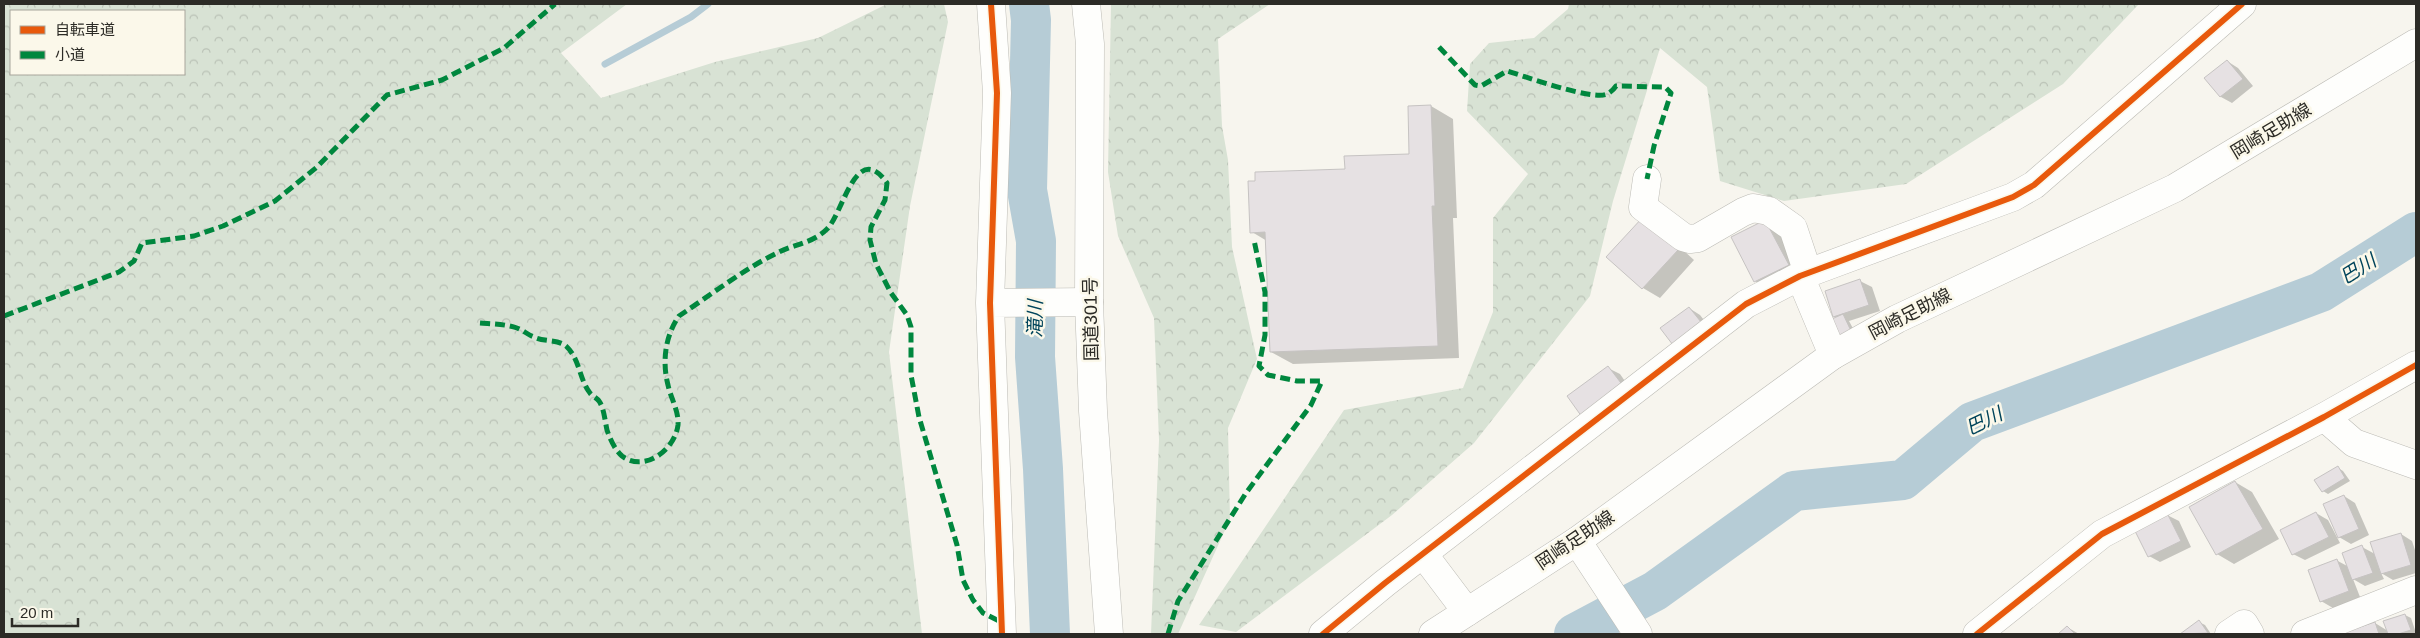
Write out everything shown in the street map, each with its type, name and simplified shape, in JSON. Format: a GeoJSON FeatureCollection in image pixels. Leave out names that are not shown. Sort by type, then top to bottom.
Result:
{"type":"FeatureCollection","features":[{"type":"Feature","properties":{"kind":"main road"},"geometry":{"type":"LineString","coordinates":[[991,4],[997,93],[990,303],[1002,634]]}},
{"type":"Feature","properties":{"kind":"main road","name":"国道301号"},"geometry":{"type":"LineString","coordinates":[[1086,4],[1090,44],[1089,302],[1094,420],[1109,634]]}},
{"type":"Feature","properties":{"kind":"main road"},"geometry":{"type":"LineString","coordinates":[[1323,634],[1385,583],[1424,556],[1746,304],[1804,275],[1990,207],[2034,185],[2242,4]]}},
{"type":"Feature","properties":{"kind":"main road","name":"岡崎足助線"},"geometry":{"type":"LineString","coordinates":[[1433,634],[1577,541],[1833,355],[1897,319],[2175,188],[2416,43]]}},
{"type":"Feature","properties":{"kind":"main road"},"geometry":{"type":"LineString","coordinates":[[1647,179],[1642,207],[1683,237],[1698,238],[1753,208],[1769,211],[1793,228],[1804,275],[1833,355]]}},
{"type":"Feature","properties":{"kind":"main road"},"geometry":{"type":"LineString","coordinates":[[990,303],[1089,302]]}},
{"type":"Feature","properties":{"kind":"main road"},"geometry":{"type":"LineString","coordinates":[[1977,634],[2102,534],[2324,417],[2416,365]]}},
{"type":"Feature","properties":{"kind":"main road"},"geometry":{"type":"LineString","coordinates":[[2324,417],[2354,443],[2416,464]]}},
{"type":"Feature","properties":{"kind":"main road"},"geometry":{"type":"LineString","coordinates":[[1577,541],[1638,634]]}},
{"type":"Feature","properties":{"kind":"main road"},"geometry":{"type":"LineString","coordinates":[[1424,556],[1467,612]]}},
{"type":"Feature","properties":{"kind":"main road"},"geometry":{"type":"LineString","coordinates":[[2305,634],[2416,590]]}},
{"type":"Feature","properties":{"kind":"main road"},"geometry":{"type":"LineString","coordinates":[[2229,634],[2244,624],[2250,634]]}},
{"type":"Feature","properties":{"kind":"green space"},"geometry":{"type":"Polygon","coordinates":[[[4,4],[627,4],[561,53],[601,98],[715,62],[818,38],[887,4],[944,4],[948,22],[910,206],[889,352],[922,634],[4,634],[4,4]]]}},
{"type":"Feature","properties":{"kind":"green space"},"geometry":{"type":"Polygon","coordinates":[[[1111,4],[1270,4],[1218,39],[1222,126],[1228,160],[1232,247],[1257,359],[1228,428],[1230,519],[1178,634],[1151,634],[1159,440],[1154,318],[1118,236],[1108,172],[1111,4]]]}},
{"type":"Feature","properties":{"kind":"green space"},"geometry":{"type":"Polygon","coordinates":[[[1569,4],[2139,4],[2063,84],[1906,184],[1784,201],[1720,181],[1707,87],[1660,48],[1613,201],[1590,296],[1474,443],[1392,515],[1236,632],[1199,625],[1344,410],[1463,388],[1493,312],[1493,218],[1528,174],[1467,111],[1470,64],[1489,43],[1534,38],[1568,9],[1569,4]]]}},
{"type":"Feature","properties":{"kind":"building"},"geometry":{"type":"Polygon","coordinates":[[[2227,60],[2243,79],[2220,97],[2204,78],[2227,60]]]}},
{"type":"Feature","properties":{"kind":"building"},"geometry":{"type":"Polygon","coordinates":[[[1431,105],[1435,206],[1432,206],[1438,346],[1270,352],[1265,232],[1250,233],[1248,181],[1255,181],[1255,172],[1345,169],[1344,156],[1409,154],[1408,106],[1431,105]]]}},
{"type":"Feature","properties":{"kind":"building"},"geometry":{"type":"Polygon","coordinates":[[[1643,217],[1678,250],[1642,289],[1606,257],[1643,217]]]}},
{"type":"Feature","properties":{"kind":"building"},"geometry":{"type":"Polygon","coordinates":[[[1765,220],[1789,265],[1754,282],[1731,237],[1765,220]]]}},
{"type":"Feature","properties":{"kind":"building"},"geometry":{"type":"Polygon","coordinates":[[[1860,279],[1869,305],[1833,317],[1825,291],[1860,279]]]}},
{"type":"Feature","properties":{"kind":"building"},"geometry":{"type":"Polygon","coordinates":[[[1689,307],[1705,327],[1676,349],[1660,328],[1689,307]]]}},
{"type":"Feature","properties":{"kind":"building"},"geometry":{"type":"Polygon","coordinates":[[[1843,314],[1852,333],[1835,342],[1825,322],[1843,314]]]}},
{"type":"Feature","properties":{"kind":"building"},"geometry":{"type":"Polygon","coordinates":[[[1608,366],[1624,387],[1582,417],[1567,396],[1608,366]]]}},
{"type":"Feature","properties":{"kind":"building"},"geometry":{"type":"Polygon","coordinates":[[[2338,466],[2345,478],[2322,492],[2314,480],[2338,466]]]}},
{"type":"Feature","properties":{"kind":"building"},"geometry":{"type":"Polygon","coordinates":[[[2235,481],[2263,529],[2216,555],[2189,507],[2235,481]]]}},
{"type":"Feature","properties":{"kind":"building"},"geometry":{"type":"Polygon","coordinates":[[[2344,495],[2359,529],[2338,538],[2323,504],[2344,495]]]}},
{"type":"Feature","properties":{"kind":"building"},"geometry":{"type":"Polygon","coordinates":[[[2316,512],[2329,537],[2292,555],[2280,530],[2316,512]]]}},
{"type":"Feature","properties":{"kind":"building"},"geometry":{"type":"Polygon","coordinates":[[[2167,513],[2181,541],[2148,557],[2134,529],[2167,513]]]}},
{"type":"Feature","properties":{"kind":"building"},"geometry":{"type":"Polygon","coordinates":[[[2401,533],[2411,565],[2381,574],[2370,542],[2401,533]]]}},
{"type":"Feature","properties":{"kind":"building"},"geometry":{"type":"Polygon","coordinates":[[[2362,545],[2373,573],[2352,580],[2342,553],[2362,545]]]}},
{"type":"Feature","properties":{"kind":"building"},"geometry":{"type":"Polygon","coordinates":[[[2337,559],[2349,591],[2320,602],[2308,570],[2337,559]]]}},
{"type":"Feature","properties":{"kind":"building"},"geometry":{"type":"Polygon","coordinates":[[[2405,614],[2411,630],[2398,634],[2388,634],[2383,621],[2405,614]]]}},
{"type":"Feature","properties":{"kind":"building"},"geometry":{"type":"Polygon","coordinates":[[[2199,620],[2208,633],[2180,634],[2199,620]]]}},
{"type":"Feature","properties":{"kind":"building"},"geometry":{"type":"Polygon","coordinates":[[[2375,622],[2379,634],[2342,634],[2342,633],[2375,622]]]}},
{"type":"Feature","properties":{"kind":"building"},"geometry":{"type":"Polygon","coordinates":[[[2067,626],[2075,634],[2058,634],[2067,626]]]}},
{"type":"Feature","properties":{"kind":"waterway"},"geometry":{"type":"LineString","coordinates":[[605,64],[691,17],[708,4]]}},
{"type":"Feature","properties":{"kind":"waterway","name":"滝川"},"geometry":{"type":"LineString","coordinates":[[1029,4],[1031,20],[1027,190],[1036,241],[1035,357],[1043,469],[1050,634]]}},
{"type":"Feature","properties":{"kind":"waterway","name":"巴川"},"geometry":{"type":"LineString","coordinates":[[1574,634],[1655,591],[1794,491],[1903,480],[1972,422],[2321,292],[2416,232]]}},
{"type":"Feature","properties":{"kind":"marked path"},"geometry":{"type":"LineString","coordinates":[[4,316],[119,272],[134,261],[142,243],[194,236],[223,226],[275,201],[317,167],[387,95],[442,80],[504,48],[555,4]]}},
{"type":"Feature","properties":{"kind":"marked path"},"geometry":{"type":"LineString","coordinates":[[1439,47],[1475,85],[1481,86],[1507,71],[1588,94],[1607,94],[1616,86],[1665,87],[1671,93],[1654,146],[1647,179]]}},
{"type":"Feature","properties":{"kind":"marked path"},"geometry":{"type":"LineString","coordinates":[[480,323],[512,327],[538,339],[559,342],[566,346],[577,363],[586,387],[601,404],[607,430],[617,451],[631,461],[649,460],[665,450],[671,443],[678,425],[666,376],[665,358],[668,341],[679,316],[754,266],[785,249],[822,234],[833,221],[851,184],[859,174],[867,170],[876,172],[887,183],[885,200],[871,227],[870,240],[876,264],[891,293],[907,315],[911,327],[911,375],[919,417],[957,545],[963,580],[973,600],[983,613],[1003,623]]}},
{"type":"Feature","properties":{"kind":"marked path"},"geometry":{"type":"LineString","coordinates":[[1168,634],[1178,601],[1246,493],[1311,405],[1322,381],[1297,381],[1268,375],[1259,366],[1265,335],[1265,292],[1254,240]]}},
{"type":"Feature","properties":{"kind":"cycle path"},"geometry":{"type":"LineString","coordinates":[[991,4],[997,93],[990,303],[1002,634]]}},
{"type":"Feature","properties":{"kind":"cycle path"},"geometry":{"type":"LineString","coordinates":[[1323,634],[1385,583],[1746,304],[1800,276],[2013,197],[2034,185],[2242,4]]}},
{"type":"Feature","properties":{"kind":"cycle path"},"geometry":{"type":"LineString","coordinates":[[1977,634],[2102,534],[2324,417],[2416,365]]}}]}
